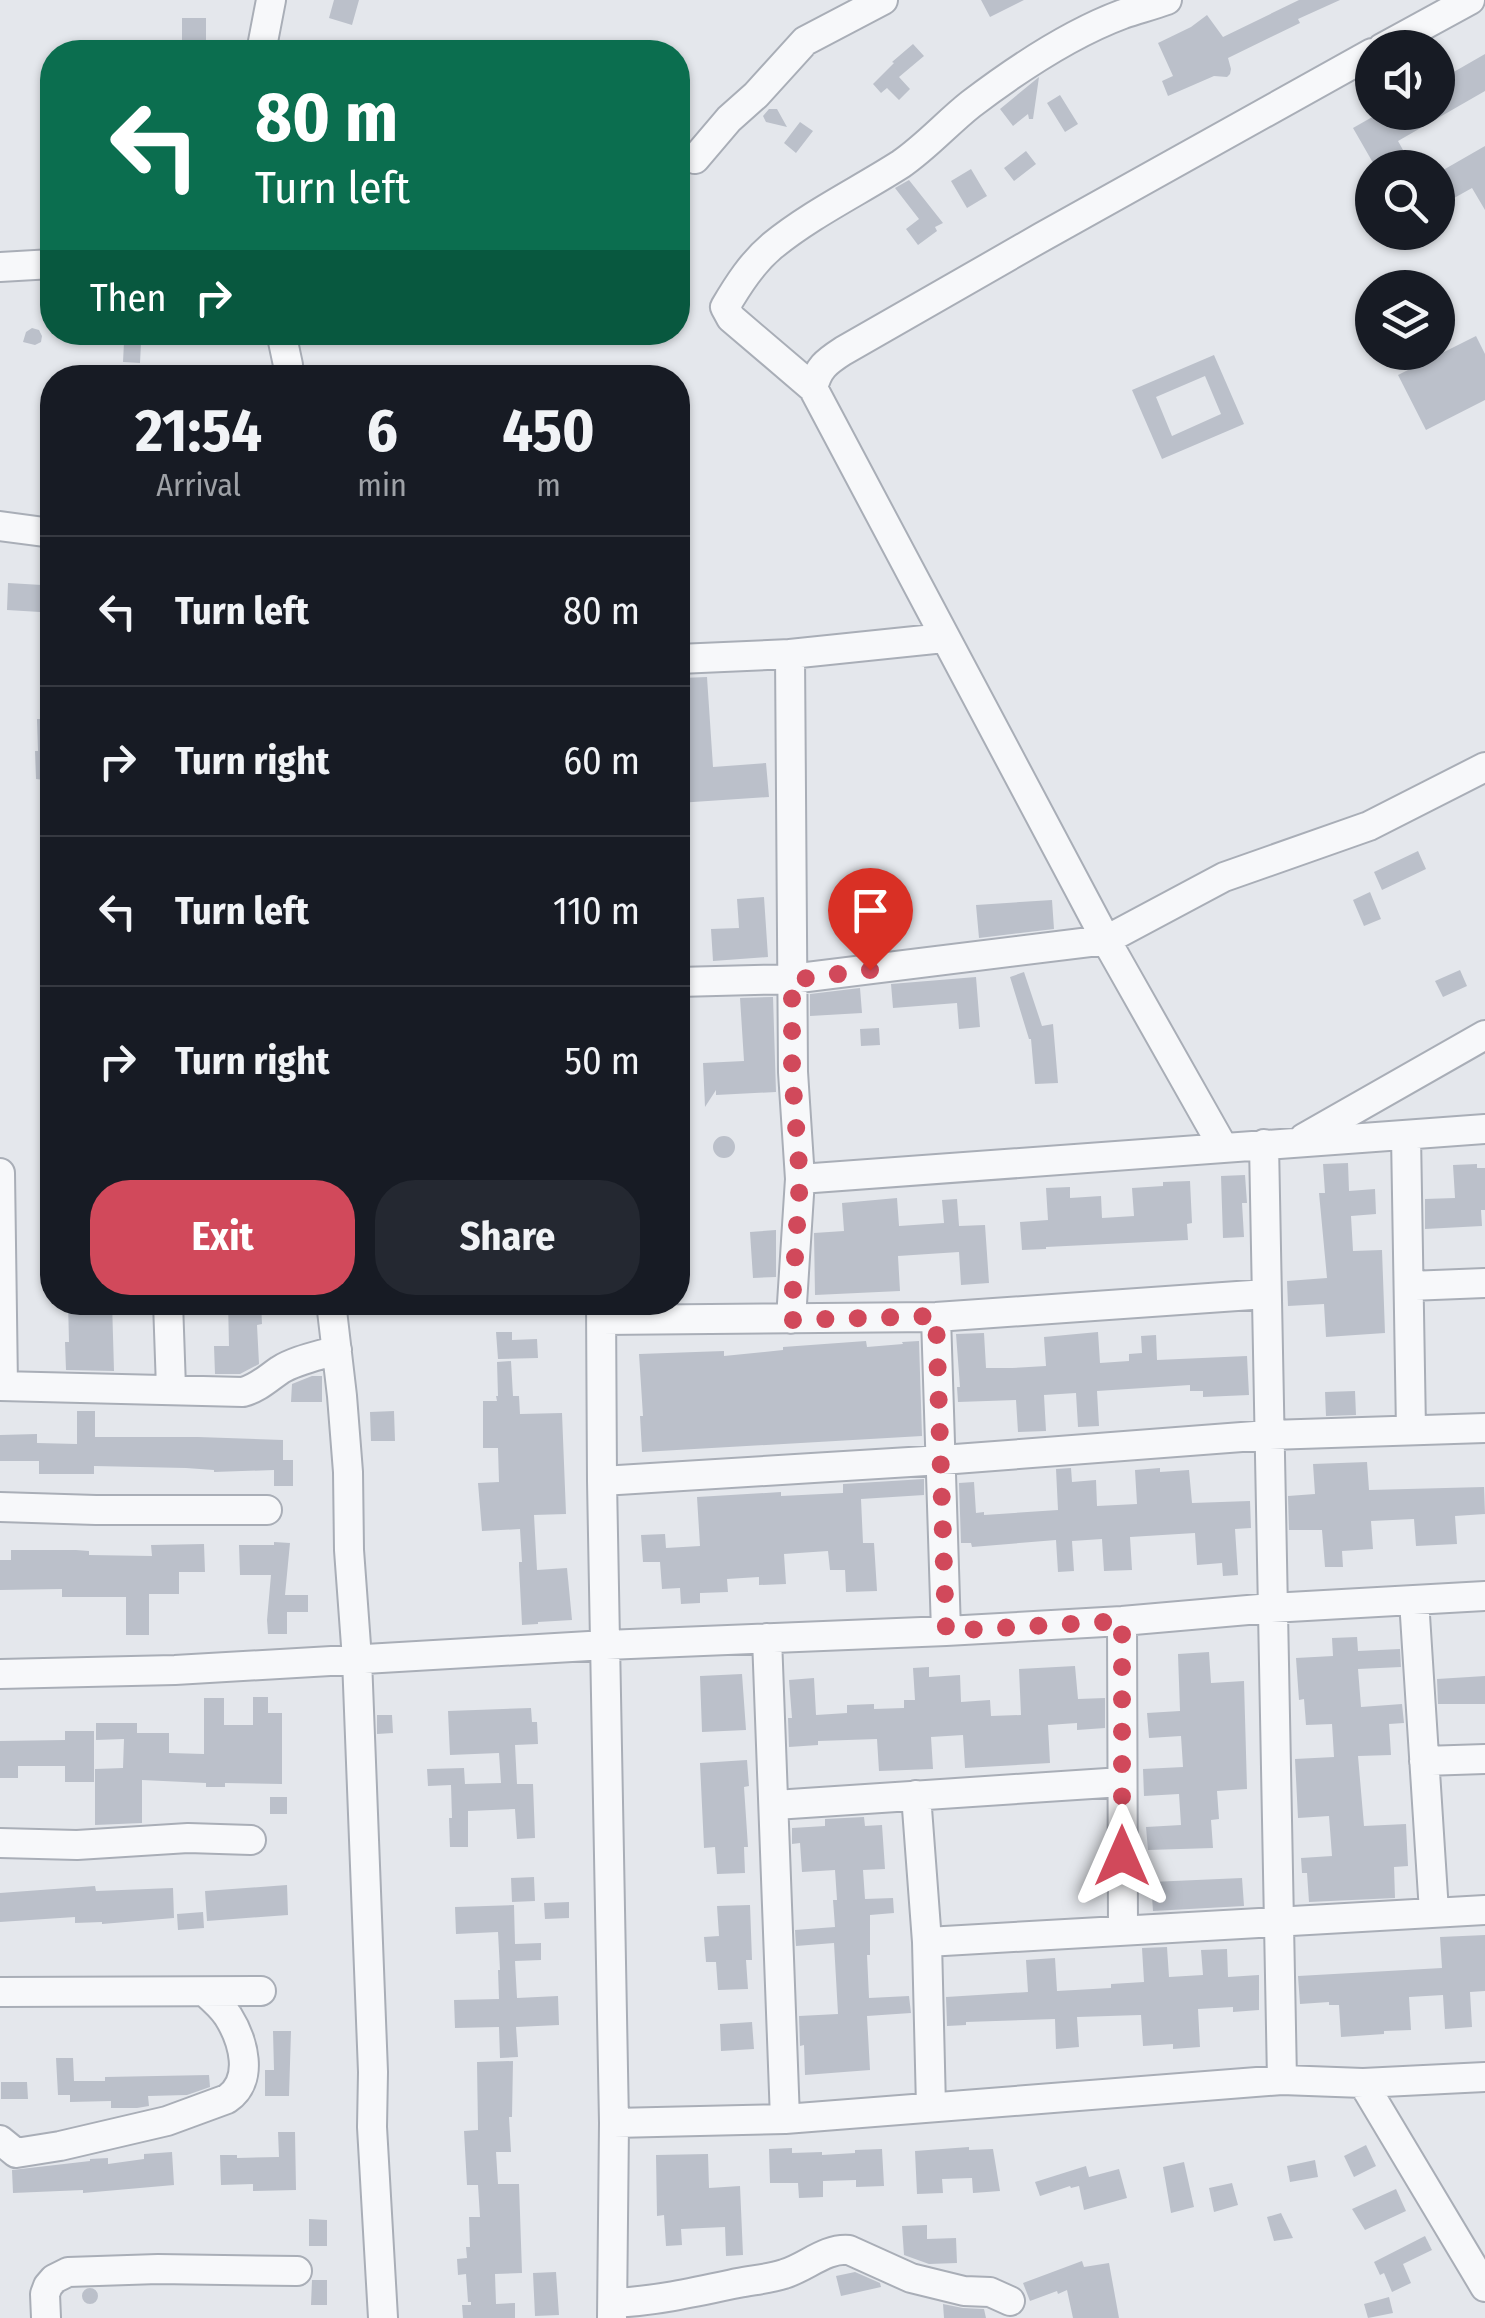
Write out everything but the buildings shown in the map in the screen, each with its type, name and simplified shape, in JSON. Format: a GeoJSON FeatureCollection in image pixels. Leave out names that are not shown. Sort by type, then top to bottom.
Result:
{"type":"FeatureCollection","features":[{"type":"Feature","properties":{"kind":"street"},"geometry":{"type":"LineString","coordinates":[[264,40],[271,0]]}},
{"type":"Feature","properties":{"kind":"street"},"geometry":{"type":"LineString","coordinates":[[696,159],[728,119],[806,41],[883,0]]}},
{"type":"Feature","properties":{"kind":"street"},"geometry":{"type":"LineString","coordinates":[[1167,0],[1108,20],[1042,55],[969,106],[904,162],[770,248],[742,278],[724,307],[730,318],[813,388],[1106,940],[1222,1147]]}},
{"type":"Feature","properties":{"kind":"street"},"geometry":{"type":"LineString","coordinates":[[1415,30],[1470,0]]}},
{"type":"Feature","properties":{"kind":"street"},"geometry":{"type":"LineString","coordinates":[[813,388],[823,363],[1355,62]]}},
{"type":"Feature","properties":{"kind":"street"},"geometry":{"type":"LineString","coordinates":[[0,267],[40,265]]}},
{"type":"Feature","properties":{"kind":"street"},"geometry":{"type":"LineString","coordinates":[[0,526],[40,531]]}},
{"type":"Feature","properties":{"kind":"street"},"geometry":{"type":"LineString","coordinates":[[690,658],[790,654],[944,638]]}},
{"type":"Feature","properties":{"kind":"street"},"geometry":{"type":"LineString","coordinates":[[790,654],[792,1072],[800,1179],[791,1320]]}},
{"type":"Feature","properties":{"kind":"street"},"geometry":{"type":"LineString","coordinates":[[690,982],[792,980],[1106,940],[1224,877],[1369,826],[1485,767]]}},
{"type":"Feature","properties":{"kind":"street"},"geometry":{"type":"LineString","coordinates":[[1296,1142],[1485,1035]]}},
{"type":"Feature","properties":{"kind":"street"},"geometry":{"type":"LineString","coordinates":[[800,1179],[1485,1130]]}},
{"type":"Feature","properties":{"kind":"street"},"geometry":{"type":"LineString","coordinates":[[1406,1135],[1411,1430]]}},
{"type":"Feature","properties":{"kind":"street"},"geometry":{"type":"LineString","coordinates":[[1264,1144],[1282,2080]]}},
{"type":"Feature","properties":{"kind":"street"},"geometry":{"type":"LineString","coordinates":[[0,1173],[2,1386],[243,1392],[254,1389],[281,1369],[337,1350]]}},
{"type":"Feature","properties":{"kind":"street"},"geometry":{"type":"LineString","coordinates":[[1408,1286],[1485,1283]]}},
{"type":"Feature","properties":{"kind":"street"},"geometry":{"type":"LineString","coordinates":[[686,1315],[791,1320],[936,1316],[1266,1294]]}},
{"type":"Feature","properties":{"kind":"street"},"geometry":{"type":"LineString","coordinates":[[168,1315],[171,1388]]}},
{"type":"Feature","properties":{"kind":"street"},"geometry":{"type":"LineString","coordinates":[[332,1315],[348,1472],[372,2126],[383,2318]]}},
{"type":"Feature","properties":{"kind":"street"},"geometry":{"type":"LineString","coordinates":[[602,1315],[614,2124],[613,2310],[781,2276],[839,2250],[850,2250],[910,2278],[964,2291],[990,2292],[1010,2301]]}},
{"type":"Feature","properties":{"kind":"street"},"geometry":{"type":"LineString","coordinates":[[936,1316],[946,1631]]}},
{"type":"Feature","properties":{"kind":"street"},"geometry":{"type":"LineString","coordinates":[[602,1481],[1268,1435],[1485,1428]]}},
{"type":"Feature","properties":{"kind":"street"},"geometry":{"type":"LineString","coordinates":[[0,1506],[267,1510]]}},
{"type":"Feature","properties":{"kind":"street"},"geometry":{"type":"LineString","coordinates":[[0,1674],[175,1670],[606,1645],[946,1631],[1485,1596]]}},
{"type":"Feature","properties":{"kind":"street"},"geometry":{"type":"LineString","coordinates":[[1414,1600],[1434,1912]]}},
{"type":"Feature","properties":{"kind":"street"},"geometry":{"type":"LineString","coordinates":[[1122,1621],[1123,1930]]}},
{"type":"Feature","properties":{"kind":"street"},"geometry":{"type":"LineString","coordinates":[[768,1638],[785,2119]]}},
{"type":"Feature","properties":{"kind":"street"},"geometry":{"type":"LineString","coordinates":[[1424,1761],[1485,1759]]}},
{"type":"Feature","properties":{"kind":"street"},"geometry":{"type":"LineString","coordinates":[[775,1805],[1122,1782]]}},
{"type":"Feature","properties":{"kind":"street"},"geometry":{"type":"LineString","coordinates":[[916,1795],[927,1942],[931,2108]]}},
{"type":"Feature","properties":{"kind":"street"},"geometry":{"type":"LineString","coordinates":[[0,1843],[251,1840]]}},
{"type":"Feature","properties":{"kind":"street"},"geometry":{"type":"LineString","coordinates":[[927,1942],[1485,1910]]}},
{"type":"Feature","properties":{"kind":"street"},"geometry":{"type":"LineString","coordinates":[[0,1992],[260,1991]]}},
{"type":"Feature","properties":{"kind":"street"},"geometry":{"type":"LineString","coordinates":[[0,2140],[16,2153],[60,2146],[166,2121],[234,2094],[243,2078],[241,2042],[226,2012],[205,1992]]}},
{"type":"Feature","properties":{"kind":"street"},"geometry":{"type":"LineString","coordinates":[[614,2124],[785,2119],[1282,2080],[1364,2083],[1485,2077]]}},
{"type":"Feature","properties":{"kind":"street"},"geometry":{"type":"LineString","coordinates":[[1364,2083],[1485,2287]]}},
{"type":"Feature","properties":{"kind":"street"},"geometry":{"type":"LineString","coordinates":[[46,2318],[48,2286],[68,2272],[297,2271]]}},
{"type":"Feature","properties":{"kind":"route"},"geometry":{"type":"LineString","coordinates":[[870,970],[792,980],[792,1072],[800,1179],[791,1320],[936,1316],[946,1631],[1122,1621],[1122,1856]]}}]}
